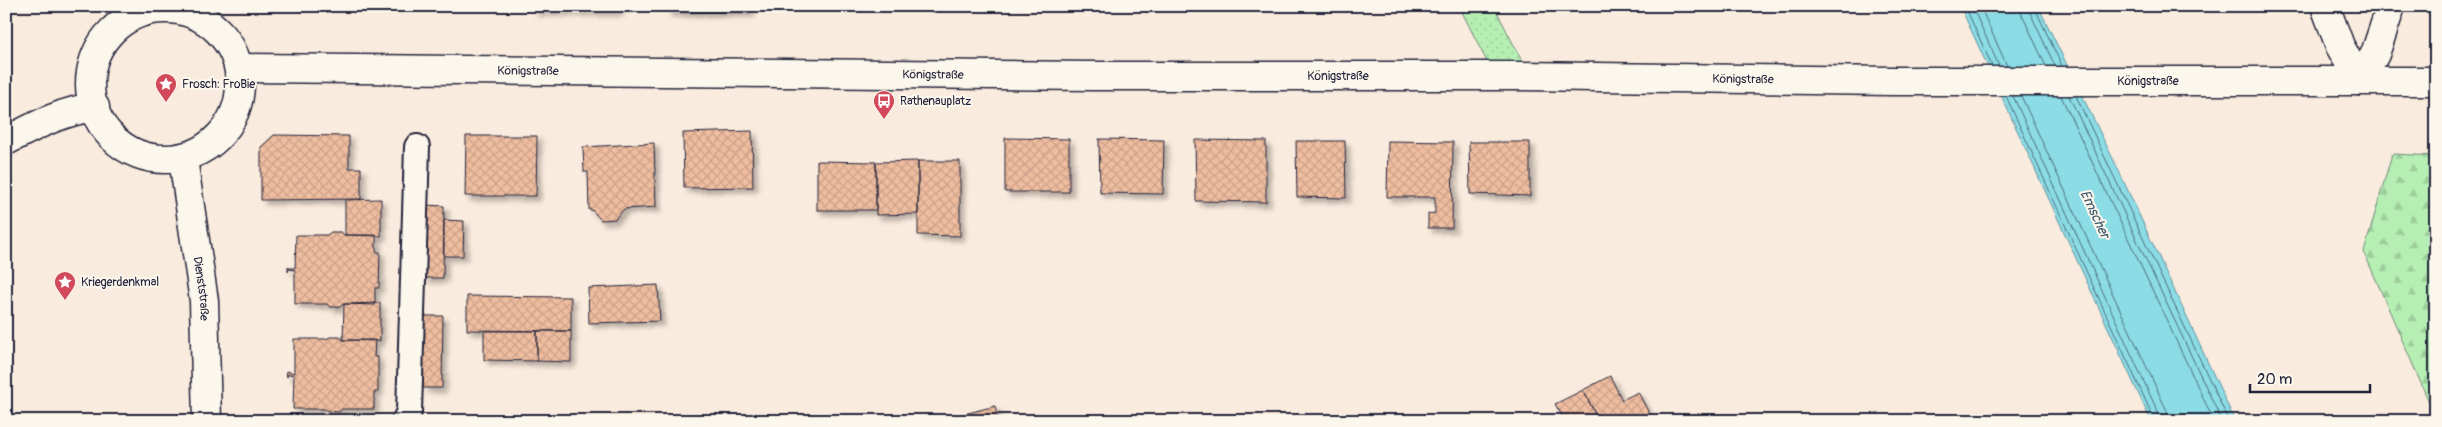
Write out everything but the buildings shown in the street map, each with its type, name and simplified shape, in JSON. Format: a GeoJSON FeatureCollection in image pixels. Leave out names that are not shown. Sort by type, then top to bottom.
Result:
{"type":"FeatureCollection","features":[{"type":"Feature","properties":{"kind":"main road"},"geometry":{"type":"LineString","coordinates":[[2325,6],[2340,46],[2358,81]]}},
{"type":"Feature","properties":{"kind":"main road"},"geometry":{"type":"LineString","coordinates":[[2358,81],[2375,54],[2391,6]]}},
{"type":"Feature","properties":{"kind":"main road"},"geometry":{"type":"LineString","coordinates":[[168,9],[183,11],[198,17],[220,31],[234,52],[239,68],[239,95],[236,109],[228,123],[209,146],[197,154],[183,159],[153,160],[127,148],[107,129],[94,107],[91,94],[96,54],[112,31],[130,12],[168,9]]}},
{"type":"Feature","properties":{"kind":"main road","name":"Königstraße"},"geometry":{"type":"LineString","coordinates":[[239,68],[590,72],[1521,76],[1892,81],[2436,81]]}},
{"type":"Feature","properties":{"kind":"main road"},"geometry":{"type":"LineString","coordinates":[[6,141],[48,119],[76,109],[94,107]]}},
{"type":"Feature","properties":{"kind":"main road","name":"Dienststraße"},"geometry":{"type":"LineString","coordinates":[[183,159],[204,300],[207,421]]}},
{"type":"Feature","properties":{"kind":"lane"},"geometry":{"type":"LineString","coordinates":[[404,421],[409,412],[417,147]]}},
{"type":"Feature","properties":{"kind":"green space"},"geometry":{"type":"Polygon","coordinates":[[[1459,6],[1494,6],[1525,67],[1490,68],[1459,6]]]}},
{"type":"Feature","properties":{"kind":"green space"},"geometry":{"type":"Polygon","coordinates":[[[2392,154],[2436,156],[2436,418],[2364,252],[2392,154]]]}},
{"type":"Feature","properties":{"kind":"water","name":"Emscher"},"geometry":{"type":"Polygon","coordinates":[[[1960,6],[2038,6],[2116,165],[2235,421],[2151,421],[1960,6]]]}},
{"type":"Feature","properties":{"kind":"place","name":"Frosch: FroBie"},"geometry":{"type":"Point","coordinates":[166,103]}},
{"type":"Feature","properties":{"kind":"place","name":"Rathenauplatz"},"geometry":{"type":"Point","coordinates":[884,120]}},
{"type":"Feature","properties":{"kind":"place","name":"Kriegerdenkmal"},"geometry":{"type":"Point","coordinates":[65,301]}}]}
